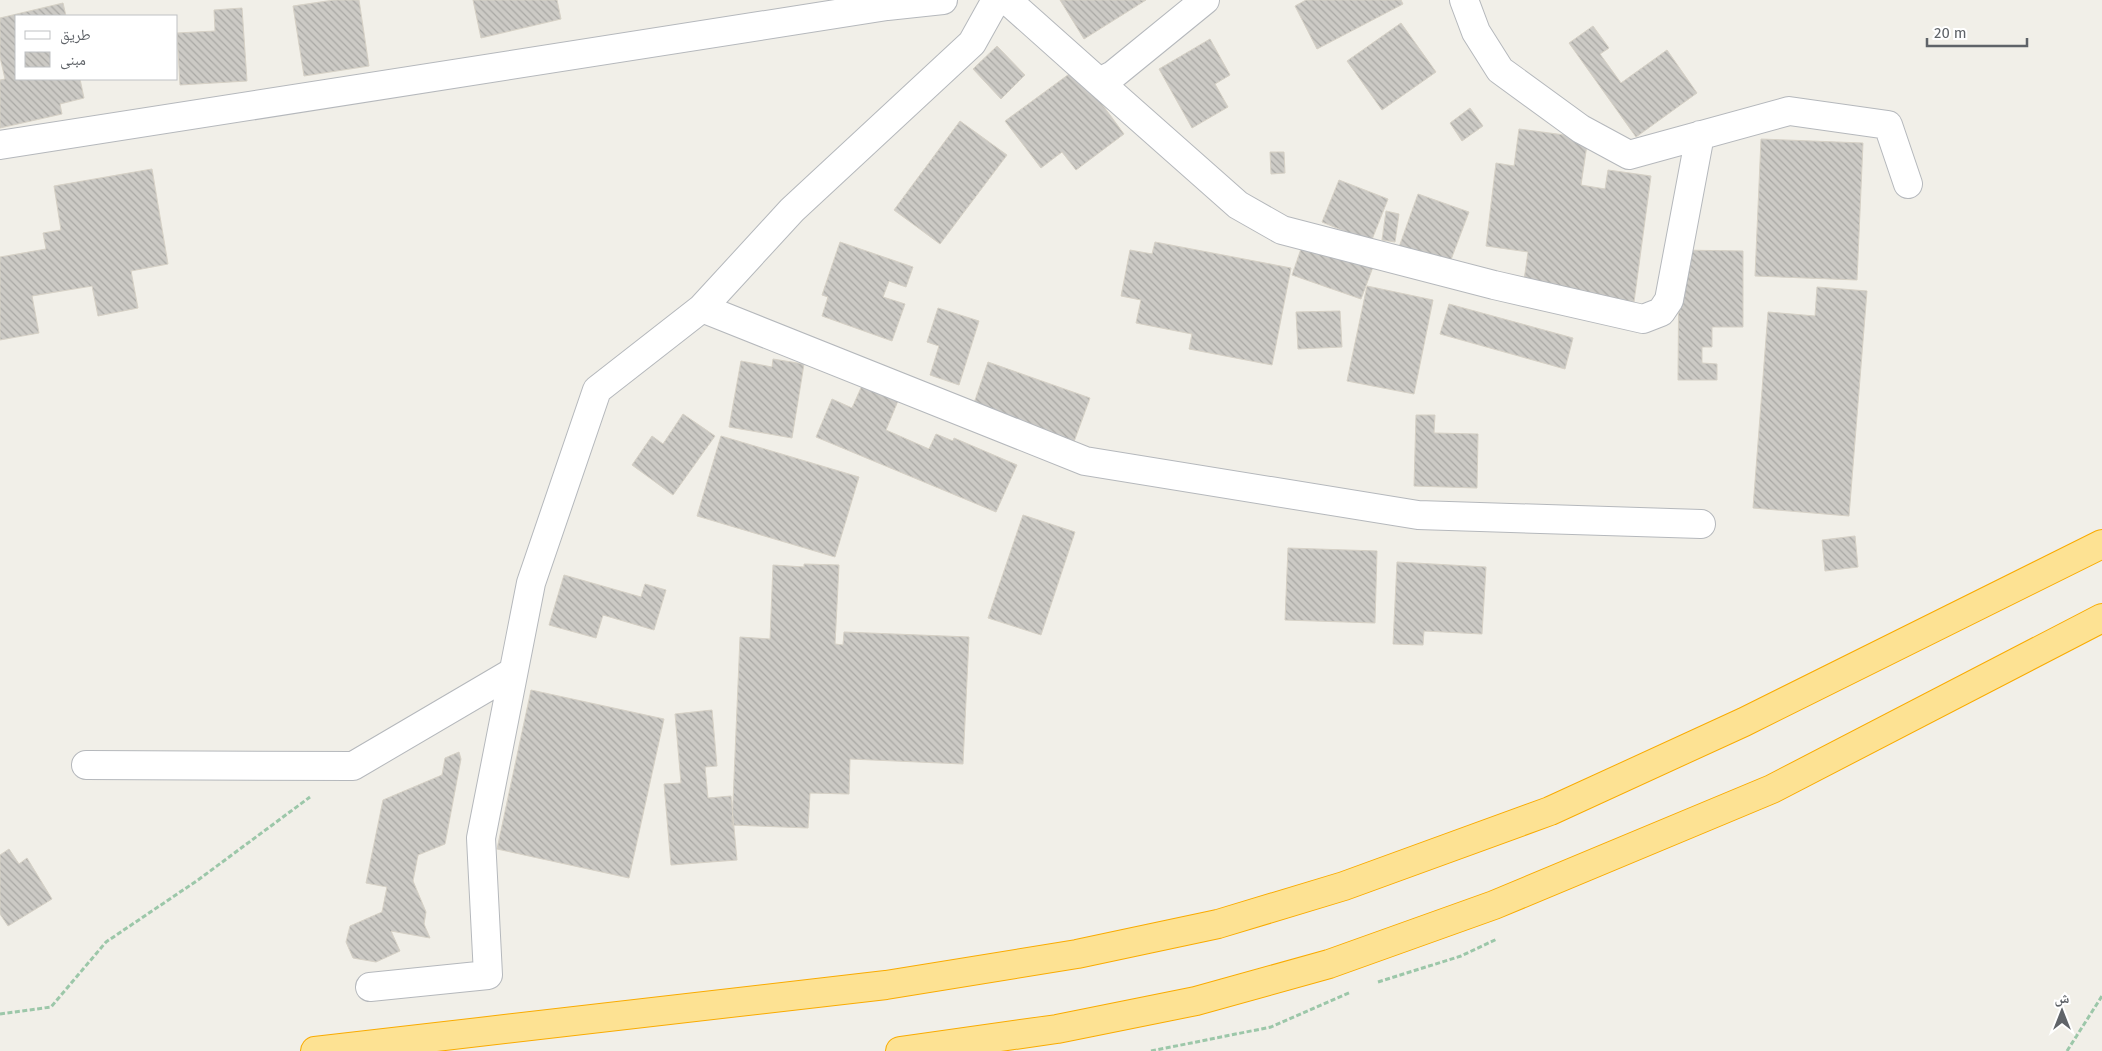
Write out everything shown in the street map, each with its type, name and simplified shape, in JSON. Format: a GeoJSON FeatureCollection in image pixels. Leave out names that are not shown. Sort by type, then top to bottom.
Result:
{"type":"FeatureCollection","features":[{"type":"Feature","properties":{"kind":"highway"},"geometry":{"type":"LineString","coordinates":[[315,1051],[886,985],[1077,954],[1218,924],[1344,886],[1550,811],[1744,722],[2102,544]]}},
{"type":"Feature","properties":{"kind":"highway"},"geometry":{"type":"LineString","coordinates":[[900,1051],[1056,1029],[1196,1000],[1329,964],[1494,905],[1772,789],[2102,618]]}},
{"type":"Feature","properties":{"kind":"street"},"geometry":{"type":"LineString","coordinates":[[0,144],[878,8],[943,0]]}},
{"type":"Feature","properties":{"kind":"street"},"geometry":{"type":"LineString","coordinates":[[370,987],[488,975],[480,838],[531,583],[597,390],[702,308],[792,210],[972,43],[996,0]]}},
{"type":"Feature","properties":{"kind":"street"},"geometry":{"type":"LineString","coordinates":[[1007,0],[1238,205],[1282,230],[1494,285],[1643,319],[1660,312],[1668,300],[1700,135]]}},
{"type":"Feature","properties":{"kind":"street"},"geometry":{"type":"LineString","coordinates":[[1099,82],[1113,75],[1205,0]]}},
{"type":"Feature","properties":{"kind":"street"},"geometry":{"type":"LineString","coordinates":[[1464,0],[1476,32],[1500,70],[1581,129],[1630,155],[1789,111],[1888,125],[1908,184]]}},
{"type":"Feature","properties":{"kind":"street"},"geometry":{"type":"LineString","coordinates":[[702,308],[1085,461],[1418,515],[1700,524]]}},
{"type":"Feature","properties":{"kind":"street"},"geometry":{"type":"LineString","coordinates":[[86,765],[353,766],[513,672]]}},
{"type":"Feature","properties":{"kind":"path"},"geometry":{"type":"LineString","coordinates":[[0,1014],[51,1007],[106,942],[198,880],[314,794]]}},
{"type":"Feature","properties":{"kind":"path"},"geometry":{"type":"LineString","coordinates":[[2067,1051],[2102,996]]}},
{"type":"Feature","properties":{"kind":"building"},"geometry":{"type":"Polygon","coordinates":[[[334,0],[359,0],[369,66],[304,76],[293,6],[334,0]]]}},
{"type":"Feature","properties":{"kind":"building"},"geometry":{"type":"Polygon","coordinates":[[[473,0],[557,0],[561,19],[481,38],[473,0]]]}},
{"type":"Feature","properties":{"kind":"building"},"geometry":{"type":"Polygon","coordinates":[[[1060,0],[1146,0],[1084,39],[1060,0]]]}},
{"type":"Feature","properties":{"kind":"building"},"geometry":{"type":"Polygon","coordinates":[[[1306,0],[1401,0],[1403,4],[1317,49],[1295,6],[1306,0]]]}},
{"type":"Feature","properties":{"kind":"building"},"geometry":{"type":"Polygon","coordinates":[[[63,3],[66,15],[15,15],[15,80],[80,80],[84,98],[60,104],[62,114],[0,128],[0,80],[5,79],[0,57],[0,18],[63,3]]]}},
{"type":"Feature","properties":{"kind":"building"},"geometry":{"type":"Polygon","coordinates":[[[242,8],[247,81],[180,85],[178,33],[215,31],[214,10],[242,8]]]}},
{"type":"Feature","properties":{"kind":"building"},"geometry":{"type":"Polygon","coordinates":[[[1401,23],[1436,72],[1382,110],[1347,61],[1401,23]]]}},
{"type":"Feature","properties":{"kind":"building"},"geometry":{"type":"Polygon","coordinates":[[[1593,26],[1609,48],[1600,54],[1621,83],[1667,50],[1697,93],[1636,137],[1569,43],[1593,26]]]}},
{"type":"Feature","properties":{"kind":"building"},"geometry":{"type":"Polygon","coordinates":[[[1210,39],[1230,75],[1215,84],[1228,107],[1192,128],[1159,69],[1210,39]]]}},
{"type":"Feature","properties":{"kind":"building"},"geometry":{"type":"Polygon","coordinates":[[[997,46],[1025,75],[1001,99],[973,69],[997,46]]]}},
{"type":"Feature","properties":{"kind":"building"},"geometry":{"type":"Polygon","coordinates":[[[1076,69],[1124,134],[1076,170],[1062,152],[1041,168],[1005,121],[1076,69]]]}},
{"type":"Feature","properties":{"kind":"building"},"geometry":{"type":"Polygon","coordinates":[[[1470,108],[1483,126],[1462,141],[1450,123],[1470,108]]]}},
{"type":"Feature","properties":{"kind":"building"},"geometry":{"type":"Polygon","coordinates":[[[960,121],[1007,155],[940,244],[894,210],[960,121]]]}},
{"type":"Feature","properties":{"kind":"building"},"geometry":{"type":"Polygon","coordinates":[[[1519,129],[1588,138],[1581,185],[1605,189],[1608,170],[1651,176],[1634,302],[1523,287],[1528,252],[1486,246],[1496,163],[1514,166],[1519,129]]]}},
{"type":"Feature","properties":{"kind":"building"},"geometry":{"type":"Polygon","coordinates":[[[1761,139],[1863,143],[1857,280],[1755,276],[1761,139]]]}},
{"type":"Feature","properties":{"kind":"building"},"geometry":{"type":"Polygon","coordinates":[[[1270,152],[1284,152],[1285,173],[1271,174],[1270,152]]]}},
{"type":"Feature","properties":{"kind":"building"},"geometry":{"type":"Polygon","coordinates":[[[152,169],[168,264],[131,271],[138,308],[98,316],[92,286],[32,296],[39,333],[0,340],[0,257],[46,249],[43,233],[61,230],[54,186],[152,169]]]}},
{"type":"Feature","properties":{"kind":"building"},"geometry":{"type":"Polygon","coordinates":[[[1339,180],[1388,199],[1371,242],[1322,222],[1339,180]]]}},
{"type":"Feature","properties":{"kind":"building"},"geometry":{"type":"Polygon","coordinates":[[[1418,194],[1469,212],[1449,265],[1399,247],[1418,194]]]}},
{"type":"Feature","properties":{"kind":"building"},"geometry":{"type":"Polygon","coordinates":[[[1386,211],[1399,214],[1395,242],[1382,240],[1386,211]]]}},
{"type":"Feature","properties":{"kind":"building"},"geometry":{"type":"Polygon","coordinates":[[[840,242],[913,267],[906,287],[889,281],[883,297],[905,304],[892,341],[822,316],[828,297],[822,295],[840,242]]]}},
{"type":"Feature","properties":{"kind":"building"},"geometry":{"type":"Polygon","coordinates":[[[1155,242],[1291,268],[1272,365],[1189,349],[1192,334],[1136,323],[1141,300],[1121,296],[1130,250],[1152,254],[1155,242]]]}},
{"type":"Feature","properties":{"kind":"building"},"geometry":{"type":"Polygon","coordinates":[[[1303,243],[1373,267],[1361,299],[1292,275],[1303,243]]]}},
{"type":"Feature","properties":{"kind":"building"},"geometry":{"type":"Polygon","coordinates":[[[1679,250],[1743,251],[1743,327],[1712,327],[1712,347],[1702,347],[1702,363],[1717,364],[1717,380],[1678,380],[1679,250]]]}},
{"type":"Feature","properties":{"kind":"building"},"geometry":{"type":"Polygon","coordinates":[[[1367,286],[1433,300],[1414,394],[1347,381],[1367,286]]]}},
{"type":"Feature","properties":{"kind":"building"},"geometry":{"type":"Polygon","coordinates":[[[1817,287],[1867,291],[1849,516],[1753,508],[1768,312],[1815,316],[1817,287]]]}},
{"type":"Feature","properties":{"kind":"building"},"geometry":{"type":"Polygon","coordinates":[[[1449,304],[1573,338],[1565,369],[1440,334],[1449,304]]]}},
{"type":"Feature","properties":{"kind":"building"},"geometry":{"type":"Polygon","coordinates":[[[938,308],[979,321],[959,385],[930,375],[939,346],[927,342],[938,308]]]}},
{"type":"Feature","properties":{"kind":"building"},"geometry":{"type":"Polygon","coordinates":[[[1340,311],[1342,347],[1298,349],[1296,312],[1340,311]]]}},
{"type":"Feature","properties":{"kind":"building"},"geometry":{"type":"Polygon","coordinates":[[[773,359],[804,364],[792,438],[729,427],[741,361],[772,367],[773,359]]]}},
{"type":"Feature","properties":{"kind":"building"},"geometry":{"type":"Polygon","coordinates":[[[988,362],[1090,398],[1071,450],[970,415],[988,362]]]}},
{"type":"Feature","properties":{"kind":"building"},"geometry":{"type":"Polygon","coordinates":[[[864,381],[900,396],[886,430],[929,449],[936,434],[953,441],[954,438],[1017,465],[996,512],[816,437],[832,399],[852,408],[864,381]]]}},
{"type":"Feature","properties":{"kind":"building"},"geometry":{"type":"Polygon","coordinates":[[[683,414],[715,436],[673,495],[632,465],[652,436],[663,444],[683,414]]]}},
{"type":"Feature","properties":{"kind":"building"},"geometry":{"type":"Polygon","coordinates":[[[1416,415],[1435,415],[1434,433],[1478,434],[1477,488],[1414,486],[1416,415]]]}},
{"type":"Feature","properties":{"kind":"building"},"geometry":{"type":"Polygon","coordinates":[[[721,436],[859,477],[835,557],[697,516],[721,436]]]}},
{"type":"Feature","properties":{"kind":"building"},"geometry":{"type":"Polygon","coordinates":[[[1023,515],[1075,532],[1041,635],[988,618],[1023,515]]]}},
{"type":"Feature","properties":{"kind":"building"},"geometry":{"type":"Polygon","coordinates":[[[1855,536],[1858,567],[1825,571],[1822,540],[1855,536]]]}},
{"type":"Feature","properties":{"kind":"building"},"geometry":{"type":"Polygon","coordinates":[[[1288,548],[1377,551],[1375,623],[1285,620],[1288,548]]]}},
{"type":"Feature","properties":{"kind":"building"},"geometry":{"type":"Polygon","coordinates":[[[1397,562],[1486,567],[1482,634],[1424,631],[1423,645],[1393,644],[1397,562]]]}},
{"type":"Feature","properties":{"kind":"building"},"geometry":{"type":"Polygon","coordinates":[[[804,564],[839,565],[835,644],[843,645],[844,632],[969,637],[963,764],[850,759],[849,794],[810,793],[808,828],[732,825],[740,637],[770,639],[773,565],[804,567],[804,564]]]}},
{"type":"Feature","properties":{"kind":"building"},"geometry":{"type":"Polygon","coordinates":[[[564,575],[641,597],[645,584],[666,590],[654,630],[603,615],[596,638],[549,625],[564,575]]]}},
{"type":"Feature","properties":{"kind":"building"},"geometry":{"type":"Polygon","coordinates":[[[531,690],[664,719],[629,878],[497,849],[531,690]]]}},
{"type":"Feature","properties":{"kind":"building"},"geometry":{"type":"Polygon","coordinates":[[[712,710],[717,766],[705,767],[708,798],[731,796],[737,860],[671,865],[664,784],[681,783],[675,714],[712,710]]]}},
{"type":"Feature","properties":{"kind":"building"},"geometry":{"type":"Polygon","coordinates":[[[459,752],[461,759],[445,844],[418,855],[413,881],[426,912],[424,924],[430,938],[391,931],[400,951],[376,962],[353,958],[346,942],[350,926],[382,912],[387,887],[366,883],[383,800],[442,775],[445,758],[459,752]]]}},
{"type":"Feature","properties":{"kind":"building"},"geometry":{"type":"Polygon","coordinates":[[[9,849],[19,864],[27,858],[52,899],[8,926],[0,914],[0,855],[9,849]]]}}]}
